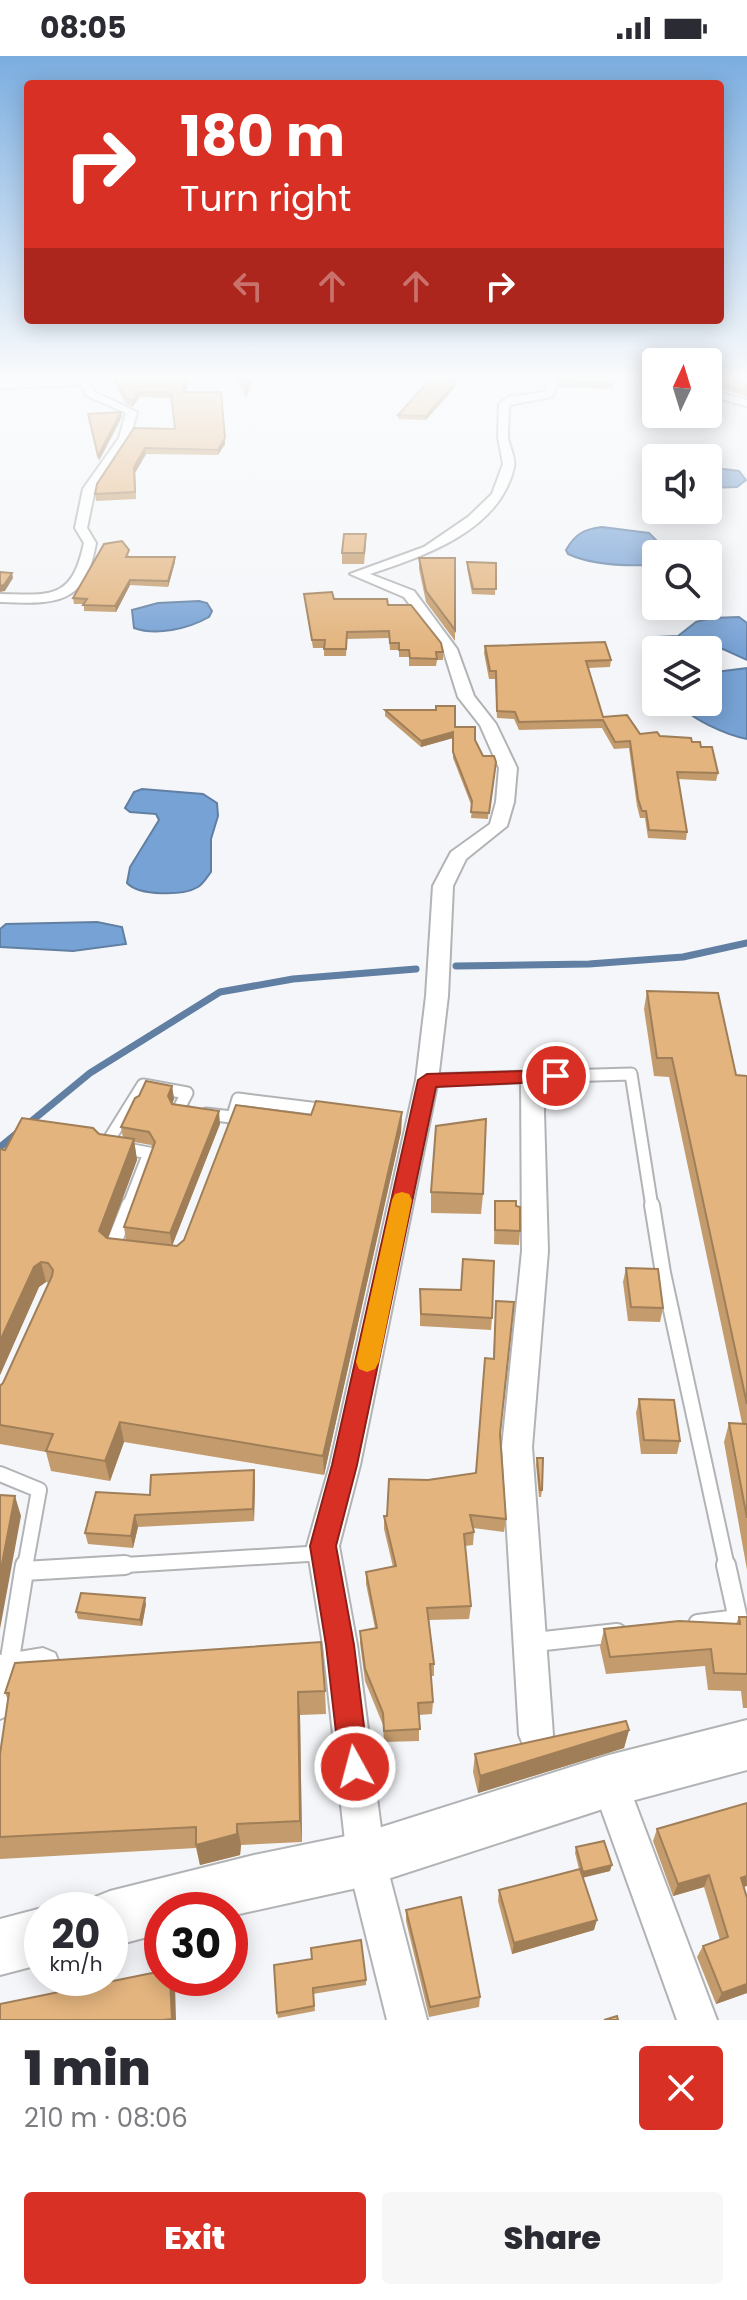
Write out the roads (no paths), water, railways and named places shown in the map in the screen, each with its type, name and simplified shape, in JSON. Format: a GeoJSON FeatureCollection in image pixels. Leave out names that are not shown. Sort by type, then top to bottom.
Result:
{"type":"FeatureCollection","features":[{"type":"Feature","properties":{"kind":"street"},"geometry":{"type":"LineString","coordinates":[[0,598],[65,595],[77,588],[90,543],[81,528],[89,489],[104,468]]}},
{"type":"Feature","properties":{"kind":"street"},"geometry":{"type":"LineString","coordinates":[[407,2020],[366,1859],[324,1646],[323,1546],[345,1465],[412,1121],[427,1080],[437,996],[443,886],[458,856],[498,826],[505,802],[508,768],[488,724],[466,697],[450,649],[409,594],[357,574],[429,550],[472,520],[498,495],[508,468]]}},
{"type":"Feature","properties":{"kind":"street"},"geometry":{"type":"LineString","coordinates":[[532,1077],[535,1251],[517,1447],[536,1735]]}},
{"type":"Feature","properties":{"kind":"street"},"geometry":{"type":"LineString","coordinates":[[0,1702],[8,1668],[71,1663]]}},
{"type":"Feature","properties":{"kind":"street"},"geometry":{"type":"LineString","coordinates":[[128,1914],[254,1882],[366,1859],[609,1781],[747,1745]]}},
{"type":"Feature","properties":{"kind":"street"},"geometry":{"type":"LineString","coordinates":[[609,1781],[697,2020]]}},
{"type":"Feature","properties":{"kind":"street"},"geometry":{"type":"LineString","coordinates":[[0,1947],[24,1941]]}},
{"type":"Feature","properties":{"kind":"lane"},"geometry":{"type":"LineString","coordinates":[[427,1080],[631,1074],[663,1273],[738,1619],[678,1626]]}},
{"type":"Feature","properties":{"kind":"lane"},"geometry":{"type":"LineString","coordinates":[[125,1249],[112,1248],[149,1153],[105,1146],[143,1085],[187,1093],[178,1110],[230,1123],[238,1099],[344,1112]]}},
{"type":"Feature","properties":{"kind":"lane"},"geometry":{"type":"LineString","coordinates":[[0,1474],[39,1490],[8,1668]]}},
{"type":"Feature","properties":{"kind":"lane"},"geometry":{"type":"LineString","coordinates":[[24,1571],[324,1553]]}},
{"type":"Feature","properties":{"kind":"lane"},"geometry":{"type":"LineString","coordinates":[[529,1643],[634,1631]]}},
{"type":"Feature","properties":{"kind":"water"},"geometry":{"type":"Polygon","coordinates":[[[722,469],[739,471],[746,480],[737,487],[722,488],[722,469]]]}},
{"type":"Feature","properties":{"kind":"water"},"geometry":{"type":"Polygon","coordinates":[[[602,527],[649,533],[656,540],[642,540],[642,565],[597,563],[577,558],[566,550],[585,531],[602,527]]]}},
{"type":"Feature","properties":{"kind":"water"},"geometry":{"type":"Polygon","coordinates":[[[158,603],[207,603],[212,611],[209,617],[201,621],[162,631],[134,628],[132,610],[158,603]]]}},
{"type":"Feature","properties":{"kind":"water"},"geometry":{"type":"Polygon","coordinates":[[[739,617],[747,623],[747,660],[722,649],[722,636],[678,636],[696,622],[739,617]]]}},
{"type":"Feature","properties":{"kind":"water"},"geometry":{"type":"Polygon","coordinates":[[[747,668],[747,739],[729,734],[694,716],[722,716],[722,671],[747,668]]]}},
{"type":"Feature","properties":{"kind":"water"},"geometry":{"type":"Polygon","coordinates":[[[142,789],[203,794],[217,803],[218,816],[211,839],[211,872],[198,887],[161,893],[141,890],[127,883],[130,867],[159,820],[156,814],[130,812],[125,808],[134,792],[142,789]]]}},
{"type":"Feature","properties":{"kind":"water"},"geometry":{"type":"Polygon","coordinates":[[[97,922],[122,927],[126,944],[73,951],[0,947],[0,929],[6,924],[97,922]]]}},
{"type":"Feature","properties":{"kind":"waterway"},"geometry":{"type":"LineString","coordinates":[[456,966],[589,964],[683,957],[747,943]]}},
{"type":"Feature","properties":{"kind":"waterway"},"geometry":{"type":"LineString","coordinates":[[0,1147],[90,1073],[220,992],[293,979],[416,969]]}}]}
